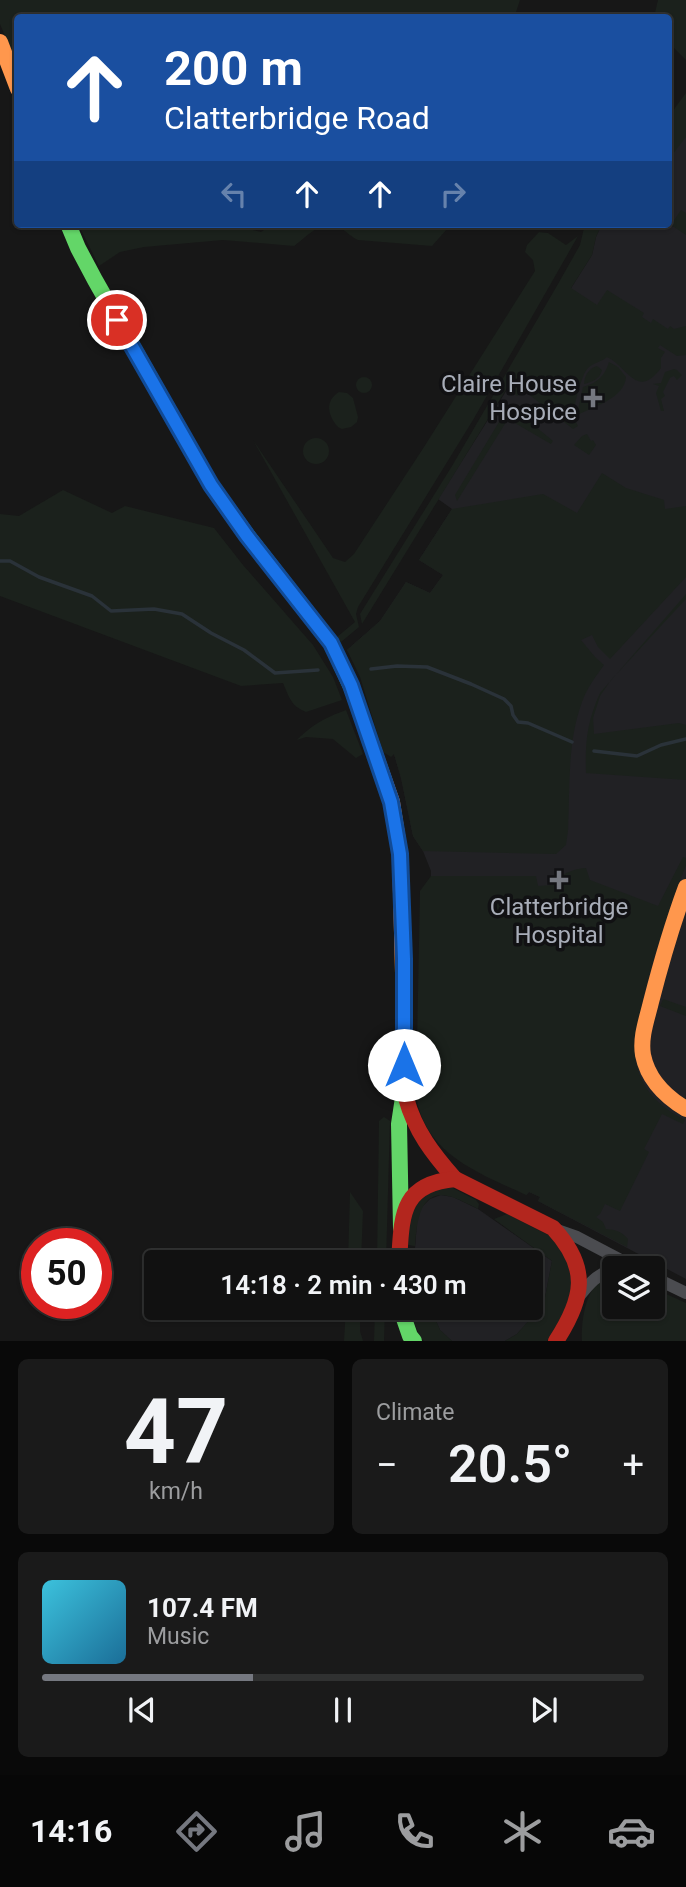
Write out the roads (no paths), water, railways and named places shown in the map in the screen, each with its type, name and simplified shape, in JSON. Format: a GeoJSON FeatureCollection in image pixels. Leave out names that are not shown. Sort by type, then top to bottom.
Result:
{"type":"FeatureCollection","features":[{"type":"Feature","properties":{"kind":"main road"},"geometry":{"type":"LineString","coordinates":[[0,42],[14,79]]}},
{"type":"Feature","properties":{"kind":"main road"},"geometry":{"type":"LineString","coordinates":[[70,228],[89,269],[211,485],[247,536],[331,643],[351,685],[391,802],[400,854],[404,959],[404,1091],[399,1124],[400,1250]]}},
{"type":"Feature","properties":{"kind":"main road"},"geometry":{"type":"LineString","coordinates":[[686,887],[665,943],[643,1037],[643,1056],[657,1086],[670,1099],[686,1109]]}},
{"type":"Feature","properties":{"kind":"main road"},"geometry":{"type":"LineString","coordinates":[[404,1091],[419,1137],[455,1179],[554,1228],[573,1251],[581,1282],[570,1318],[556,1341]]}},
{"type":"Feature","properties":{"kind":"main road"},"geometry":{"type":"LineString","coordinates":[[401,1228],[405,1209],[418,1189],[440,1179],[455,1179]]}},
{"type":"Feature","properties":{"kind":"main road"},"geometry":{"type":"LineString","coordinates":[[570,1318],[572,1341]]}},
{"type":"Feature","properties":{"kind":"main road"},"geometry":{"type":"LineString","coordinates":[[404,1320],[414,1341]]}},
{"type":"Feature","properties":{"kind":"street"},"geometry":{"type":"LineString","coordinates":[[554,1228],[613,1256]]}},
{"type":"Feature","properties":{"kind":"street"},"geometry":{"type":"LineString","coordinates":[[577,1299],[592,1281],[602,1274]]}},
{"type":"Feature","properties":{"kind":"street"},"geometry":{"type":"LineString","coordinates":[[665,1283],[686,1293]]}},
{"type":"Feature","properties":{"kind":"waterway"},"geometry":{"type":"LineString","coordinates":[[0,561],[10,561],[39,577],[92,596],[111,611],[154,609],[182,614],[244,650],[275,673],[318,670]]}},
{"type":"Feature","properties":{"kind":"waterway"},"geometry":{"type":"LineString","coordinates":[[371,669],[427,667],[504,699],[511,706],[518,722],[528,723],[572,742]]}},
{"type":"Feature","properties":{"kind":"waterway"},"geometry":{"type":"LineString","coordinates":[[594,751],[637,756],[661,745],[686,739]]}},
{"type":"Feature","properties":{"kind":"place","name":"Claire House Hospice"},"geometry":{"type":"Point","coordinates":[593,398]}},
{"type":"Feature","properties":{"kind":"place","name":"Clatterbridge Hospital"},"geometry":{"type":"Point","coordinates":[559,880]}}]}
